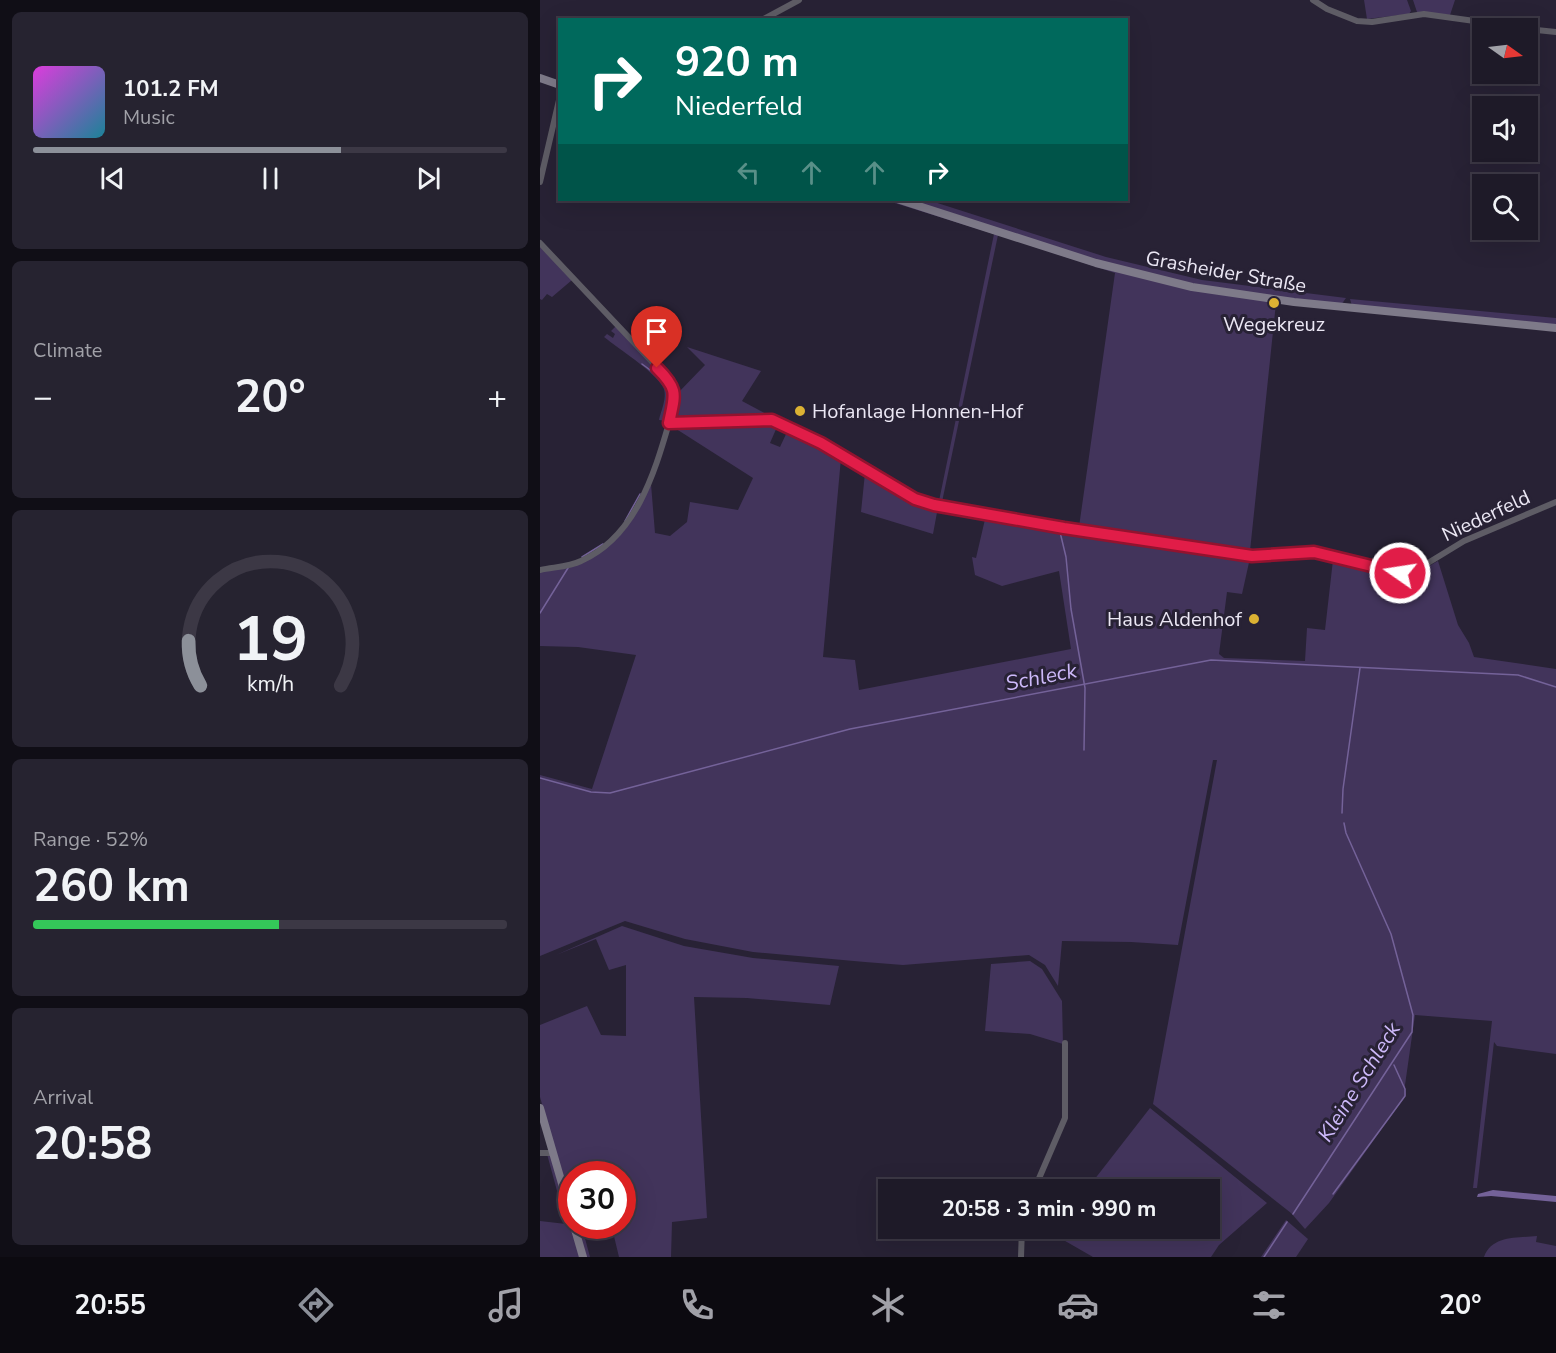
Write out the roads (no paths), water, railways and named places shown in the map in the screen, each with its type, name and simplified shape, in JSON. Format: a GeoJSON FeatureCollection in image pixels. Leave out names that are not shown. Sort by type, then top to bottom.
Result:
{"type":"FeatureCollection","features":[{"type":"Feature","properties":{"kind":"street"},"geometry":{"type":"LineString","coordinates":[[766,18],[799,0]]}},
{"type":"Feature","properties":{"kind":"street"},"geometry":{"type":"LineString","coordinates":[[1313,0],[1327,9],[1357,21],[1372,22],[1424,14],[1472,21]]}},
{"type":"Feature","properties":{"kind":"street"},"geometry":{"type":"LineString","coordinates":[[1538,30],[1556,32]]}},
{"type":"Feature","properties":{"kind":"street"},"geometry":{"type":"LineString","coordinates":[[540,78],[558,84]]}},
{"type":"Feature","properties":{"kind":"street"},"geometry":{"type":"LineString","coordinates":[[540,182],[558,105]]}},
{"type":"Feature","properties":{"kind":"street","name":"Grasheider Straße"},"geometry":{"type":"LineString","coordinates":[[903,201],[1096,263],[1192,286],[1294,302],[1556,328]]}},
{"type":"Feature","properties":{"kind":"street"},"geometry":{"type":"LineString","coordinates":[[540,243],[672,383],[675,397],[653,478],[622,531],[612,541],[580,562],[540,570]]}},
{"type":"Feature","properties":{"kind":"street","name":"Niederfeld"},"geometry":{"type":"LineString","coordinates":[[669,423],[772,420],[821,443],[915,499],[934,505],[1064,528],[1252,556],[1314,552],[1400,573],[1423,566],[1464,541],[1556,502]]}},
{"type":"Feature","properties":{"kind":"street"},"geometry":{"type":"LineString","coordinates":[[1039,1179],[1065,1118],[1065,1043]]}},
{"type":"Feature","properties":{"kind":"street"},"geometry":{"type":"LineString","coordinates":[[540,1108],[558,1170]]}},
{"type":"Feature","properties":{"kind":"street"},"geometry":{"type":"LineString","coordinates":[[540,1153],[553,1153]]}},
{"type":"Feature","properties":{"kind":"street"},"geometry":{"type":"LineString","coordinates":[[578,1239],[583,1257]]}},
{"type":"Feature","properties":{"kind":"street"},"geometry":{"type":"LineString","coordinates":[[1021,1257],[1022,1239]]}},
{"type":"Feature","properties":{"kind":"waterway"},"geometry":{"type":"LineString","coordinates":[[642,364],[666,387],[668,401],[665,420]]}},
{"type":"Feature","properties":{"kind":"waterway"},"geometry":{"type":"LineString","coordinates":[[814,436],[823,441]]}},
{"type":"Feature","properties":{"kind":"waterway"},"geometry":{"type":"LineString","coordinates":[[827,443],[880,475]]}},
{"type":"Feature","properties":{"kind":"waterway"},"geometry":{"type":"LineString","coordinates":[[907,491],[938,502]]}},
{"type":"Feature","properties":{"kind":"waterway"},"geometry":{"type":"LineString","coordinates":[[625,521],[640,494]]}},
{"type":"Feature","properties":{"kind":"waterway"},"geometry":{"type":"LineString","coordinates":[[1035,526],[1060,532],[1066,557],[1071,609],[1085,688],[1084,750]]}},
{"type":"Feature","properties":{"kind":"waterway"},"geometry":{"type":"LineString","coordinates":[[582,557],[603,544]]}},
{"type":"Feature","properties":{"kind":"waterway"},"geometry":{"type":"LineString","coordinates":[[540,613],[568,568]]}},
{"type":"Feature","properties":{"kind":"waterway","name":"Schleck"},"geometry":{"type":"LineString","coordinates":[[540,778],[591,792],[610,793],[850,729],[1211,660],[1518,675],[1556,687]]}},
{"type":"Feature","properties":{"kind":"waterway","name":"Kleine Schleck"},"geometry":{"type":"LineString","coordinates":[[1342,813],[1343,789],[1360,668]]}},
{"type":"Feature","properties":{"kind":"waterway","name":"Kleine Schleck"},"geometry":{"type":"LineString","coordinates":[[1293,1214],[1412,1032],[1413,1015],[1391,934],[1346,833],[1344,823]]}},
{"type":"Feature","properties":{"kind":"waterway"},"geometry":{"type":"LineString","coordinates":[[1333,1194],[1405,1096],[1405,1089],[1394,1065]]}},
{"type":"Feature","properties":{"kind":"waterway","name":"Kleine Schleck"},"geometry":{"type":"LineString","coordinates":[[1264,1257],[1287,1222]]}},
{"type":"Feature","properties":{"kind":"place","name":"Wegekreuz"},"geometry":{"type":"Point","coordinates":[1274,303]}},
{"type":"Feature","properties":{"kind":"place","name":"Hofanlage Honnen-Hof"},"geometry":{"type":"Point","coordinates":[800,411]}},
{"type":"Feature","properties":{"kind":"place","name":"Haus Aldenhof"},"geometry":{"type":"Point","coordinates":[1254,619]}}]}
